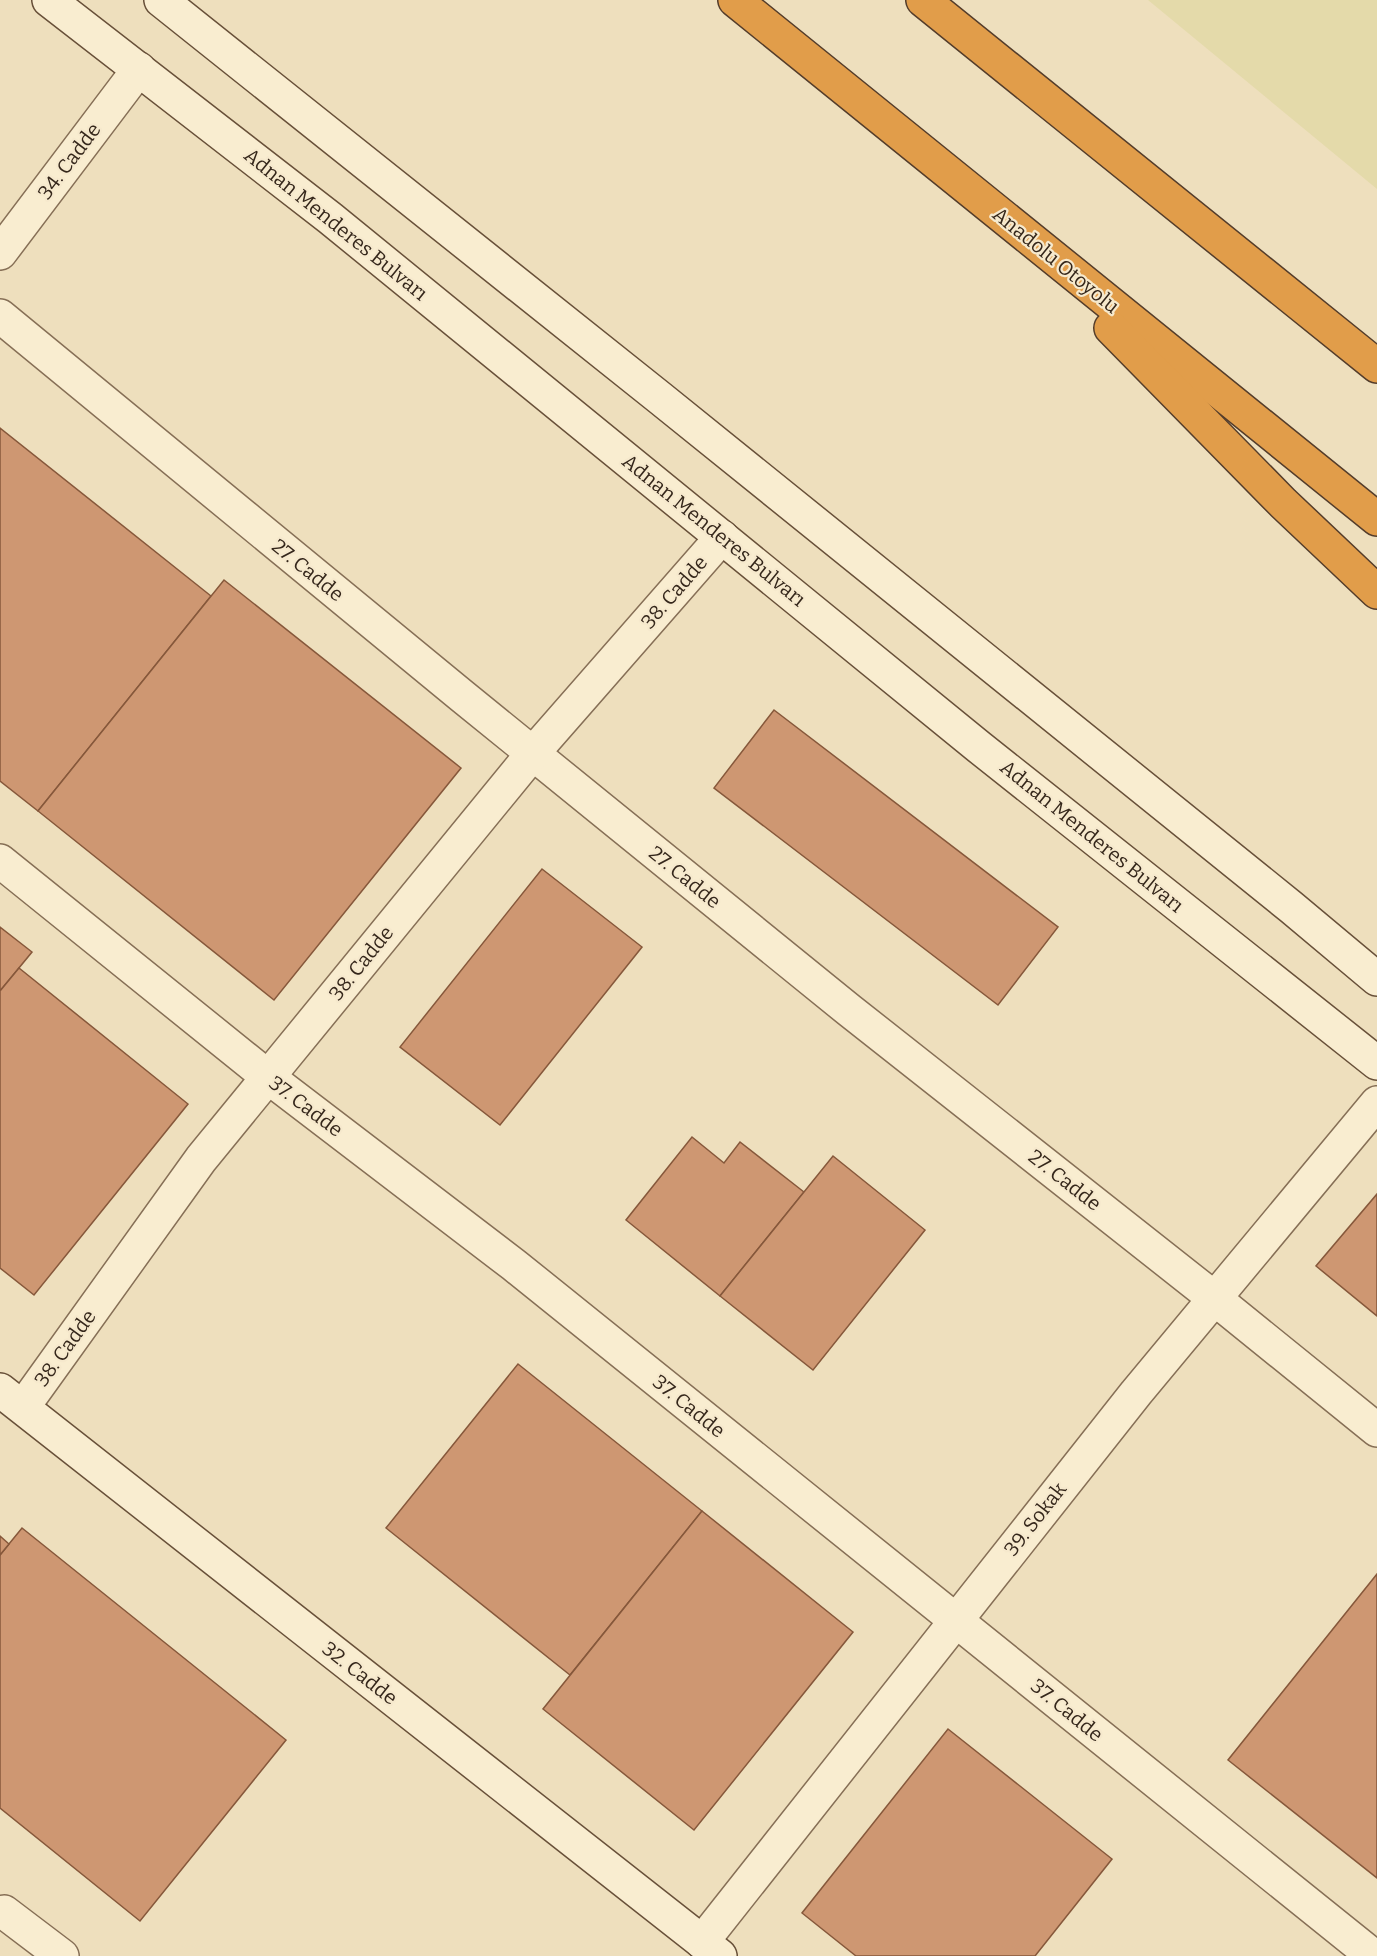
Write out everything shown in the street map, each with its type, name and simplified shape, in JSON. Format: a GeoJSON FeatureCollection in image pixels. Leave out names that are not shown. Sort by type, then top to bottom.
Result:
{"type":"FeatureCollection","features":[{"type":"Feature","properties":{"kind":"highway","name":"Anadolu Otoyolu"},"geometry":{"type":"LineString","coordinates":[[735,0],[1377,519]]}},
{"type":"Feature","properties":{"kind":"highway"},"geometry":{"type":"LineString","coordinates":[[922,0],[1377,366]]}},
{"type":"Feature","properties":{"kind":"highway"},"geometry":{"type":"LineString","coordinates":[[1003,217],[1283,503],[1377,592]]}},
{"type":"Feature","properties":{"kind":"street","name":"Adnan Menderes Bulvarı"},"geometry":{"type":"LineString","coordinates":[[49,0],[330,218],[979,747],[1377,1063]]}},
{"type":"Feature","properties":{"kind":"street"},"geometry":{"type":"LineString","coordinates":[[161,0],[669,405],[1377,979]]}},
{"type":"Feature","properties":{"kind":"street","name":"34. Cadde"},"geometry":{"type":"LineString","coordinates":[[0,253],[139,69]]}},
{"type":"Feature","properties":{"kind":"street","name":"27. Cadde"},"geometry":{"type":"LineString","coordinates":[[3,323],[849,1010],[1214,1298],[1377,1430]]}},
{"type":"Feature","properties":{"kind":"street","name":"38. Cadde"},"geometry":{"type":"LineString","coordinates":[[11,1399],[201,1159],[533,753],[722,537]]}},
{"type":"Feature","properties":{"kind":"street","name":"37. Cadde"},"geometry":{"type":"LineString","coordinates":[[0,861],[268,1077],[514,1265],[1373,1956]]}},
{"type":"Feature","properties":{"kind":"street","name":"39. Sokak"},"geometry":{"type":"LineString","coordinates":[[711,1949],[956,1620],[1136,1393],[1377,1103]]}},
{"type":"Feature","properties":{"kind":"street","name":"32. Cadde"},"geometry":{"type":"LineString","coordinates":[[11,1399],[711,1949]]}},
{"type":"Feature","properties":{"kind":"street"},"geometry":{"type":"LineString","coordinates":[[1,1912],[62,1956]]}},
{"type":"Feature","properties":{"kind":"shaded area"},"geometry":{"type":"Polygon","coordinates":[[[1148,0],[1377,0],[1377,189],[1148,0]]]}},
{"type":"Feature","properties":{"kind":"building"},"geometry":{"type":"Polygon","coordinates":[[[0,428],[211,596],[38,811],[0,781],[0,428]]]}},
{"type":"Feature","properties":{"kind":"building"},"geometry":{"type":"Polygon","coordinates":[[[224,580],[461,768],[274,1000],[38,811],[224,580]]]}},
{"type":"Feature","properties":{"kind":"building"},"geometry":{"type":"Polygon","coordinates":[[[774,710],[1058,927],[998,1005],[714,788],[774,710]]]}},
{"type":"Feature","properties":{"kind":"building"},"geometry":{"type":"Polygon","coordinates":[[[542,869],[642,947],[500,1125],[400,1047],[542,869]]]}},
{"type":"Feature","properties":{"kind":"building"},"geometry":{"type":"Polygon","coordinates":[[[0,927],[32,952],[0,991],[0,927]]]}},
{"type":"Feature","properties":{"kind":"building"},"geometry":{"type":"Polygon","coordinates":[[[19,968],[188,1104],[34,1295],[0,1268],[0,991],[19,968]]]}},
{"type":"Feature","properties":{"kind":"building"},"geometry":{"type":"Polygon","coordinates":[[[692,1137],[724,1163],[740,1142],[804,1192],[720,1296],[626,1220],[692,1137]]]}},
{"type":"Feature","properties":{"kind":"building"},"geometry":{"type":"Polygon","coordinates":[[[833,1156],[925,1230],[813,1370],[720,1296],[833,1156]]]}},
{"type":"Feature","properties":{"kind":"building"},"geometry":{"type":"Polygon","coordinates":[[[1377,1194],[1377,1316],[1316,1266],[1377,1194]]]}},
{"type":"Feature","properties":{"kind":"building"},"geometry":{"type":"Polygon","coordinates":[[[518,1364],[702,1511],[570,1675],[386,1528],[518,1364]]]}},
{"type":"Feature","properties":{"kind":"building"},"geometry":{"type":"Polygon","coordinates":[[[702,1511],[853,1632],[694,1830],[543,1709],[702,1511]]]}},
{"type":"Feature","properties":{"kind":"building"},"geometry":{"type":"Polygon","coordinates":[[[22,1528],[286,1740],[140,1921],[0,1808],[0,1555],[22,1528]]]}},
{"type":"Feature","properties":{"kind":"building"},"geometry":{"type":"Polygon","coordinates":[[[0,1536],[9,1544],[0,1555],[0,1536]]]}},
{"type":"Feature","properties":{"kind":"building"},"geometry":{"type":"Polygon","coordinates":[[[1377,1574],[1377,1878],[1228,1760],[1377,1574]]]}},
{"type":"Feature","properties":{"kind":"building"},"geometry":{"type":"Polygon","coordinates":[[[948,1729],[1112,1859],[1035,1956],[856,1956],[802,1913],[948,1729]]]}}]}
